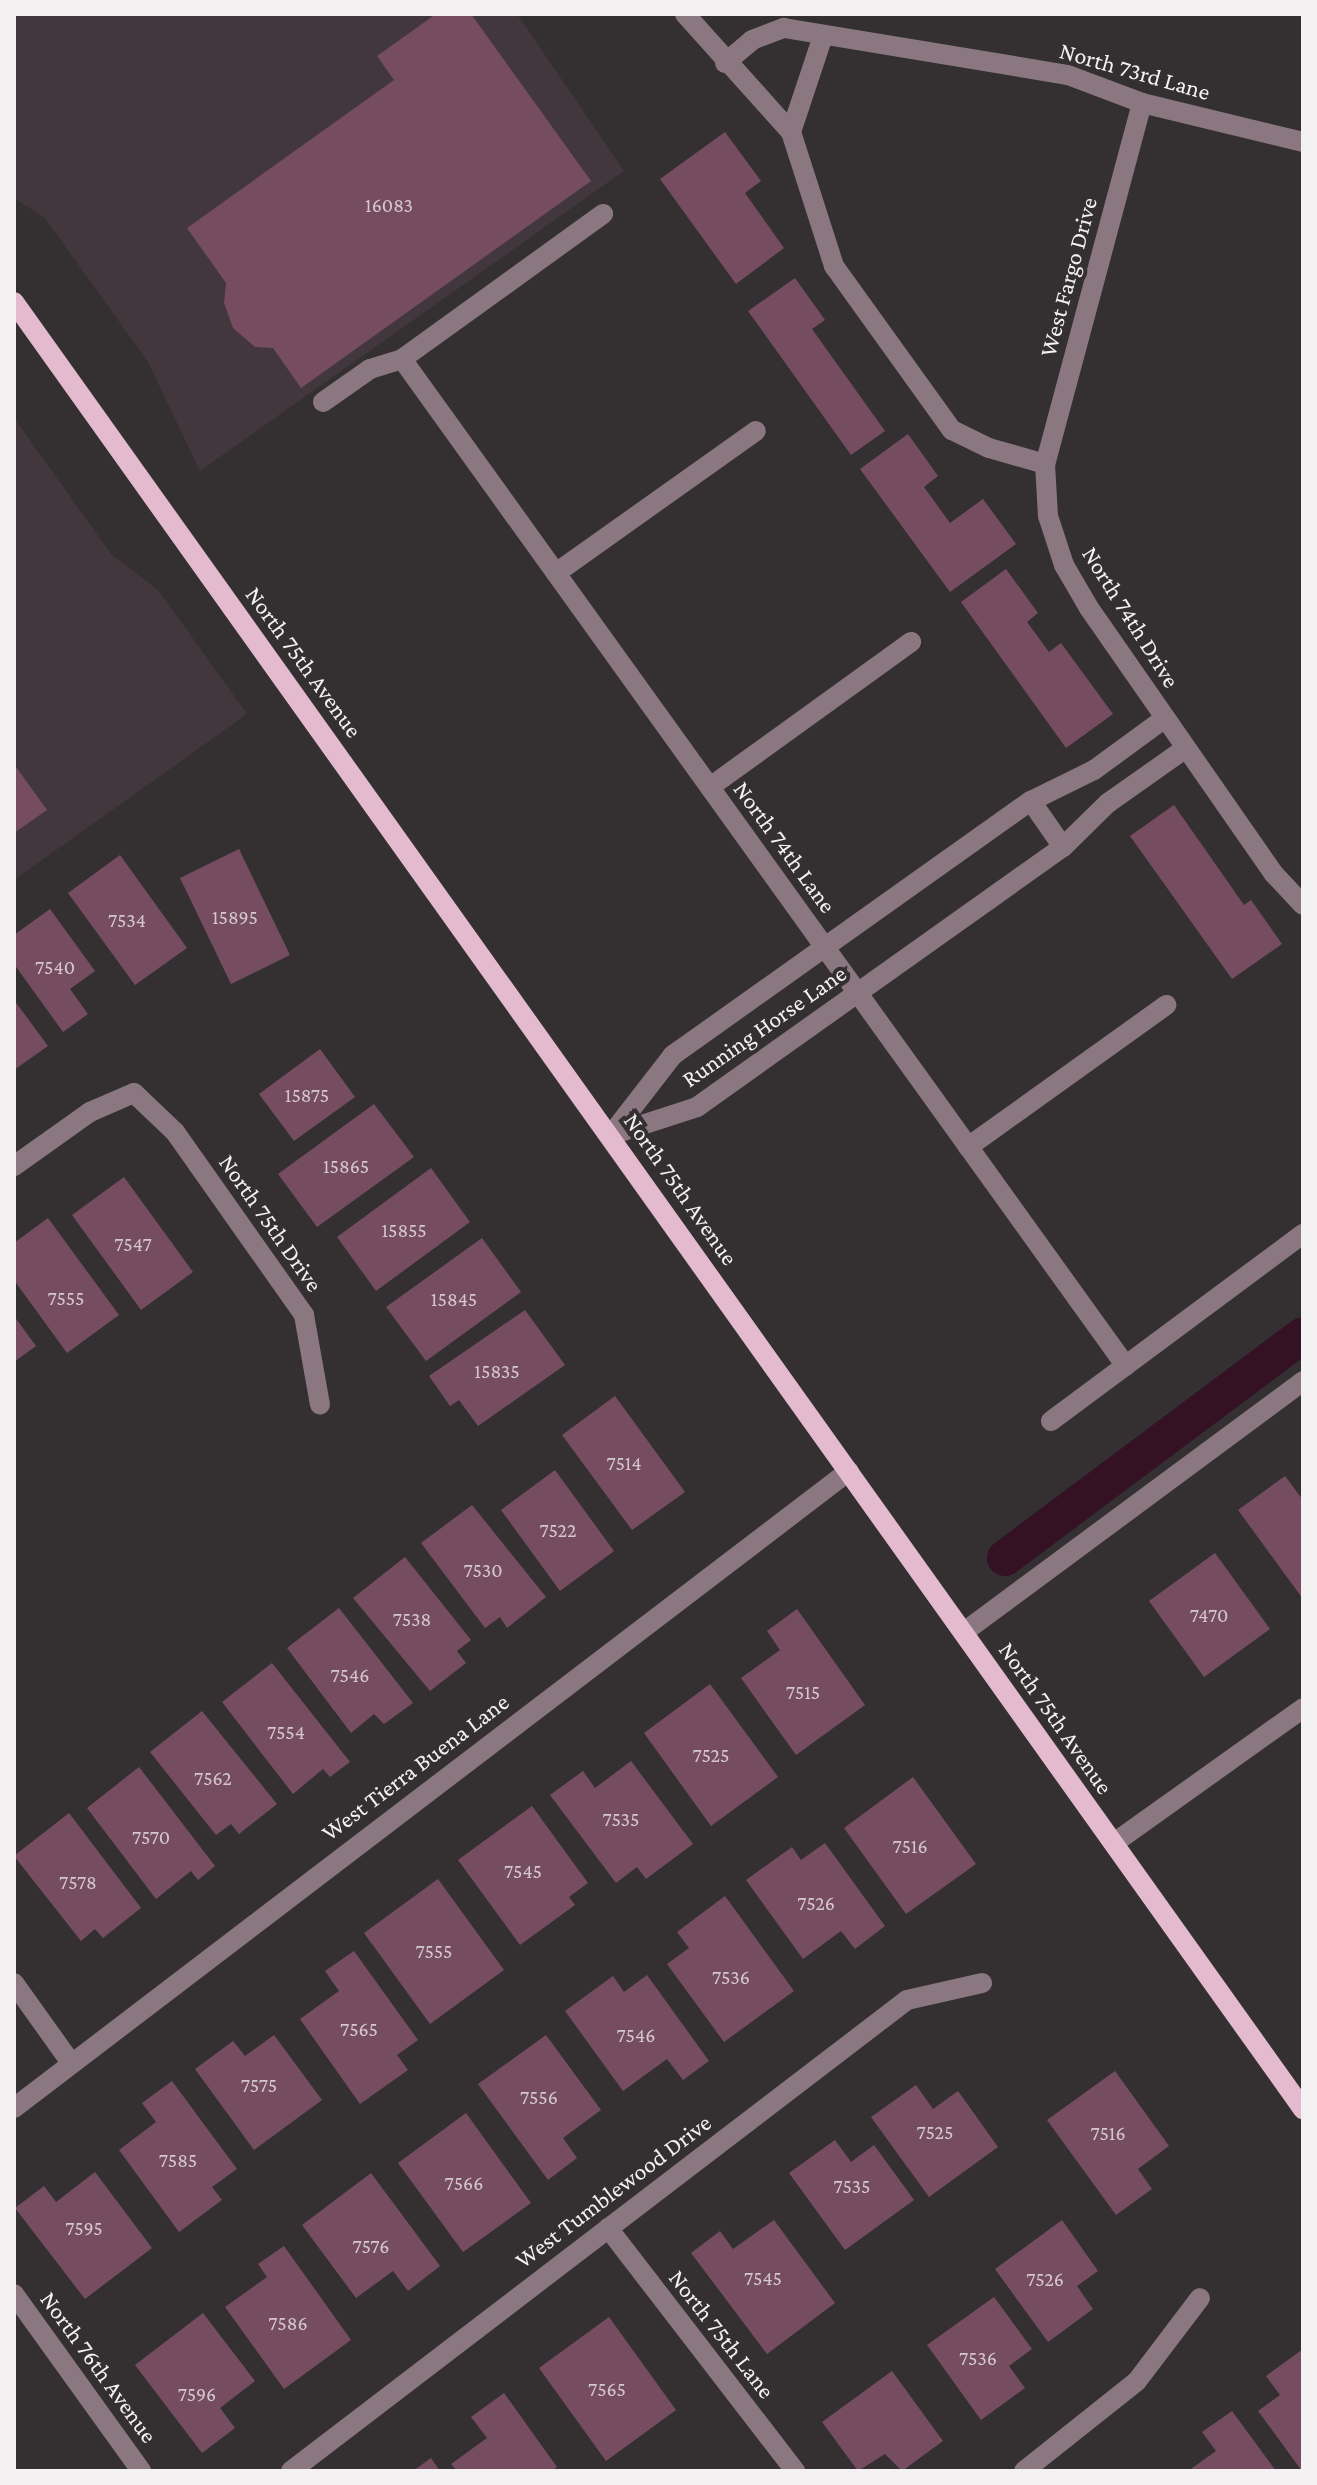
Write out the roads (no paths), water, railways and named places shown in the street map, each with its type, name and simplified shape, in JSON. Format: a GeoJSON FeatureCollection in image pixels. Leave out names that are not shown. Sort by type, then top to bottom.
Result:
{"type":"FeatureCollection","features":[{"type":"Feature","properties":{"kind":"main road","name":"North 75th Avenue"},"geometry":{"type":"LineString","coordinates":[[14,302],[1303,2109]]}},
{"type":"Feature","properties":{"kind":"street"},"geometry":{"type":"LineString","coordinates":[[685,14],[725,63],[791,132],[834,266],[952,430],[989,448],[1045,464]]}},
{"type":"Feature","properties":{"kind":"street","name":"North 73rd Lane"},"geometry":{"type":"LineString","coordinates":[[725,63],[752,40],[784,28],[1068,75],[1142,103],[1303,142]]}},
{"type":"Feature","properties":{"kind":"street"},"geometry":{"type":"LineString","coordinates":[[791,132],[823,36]]}},
{"type":"Feature","properties":{"kind":"street","name":"West Fargo Drive"},"geometry":{"type":"LineString","coordinates":[[1045,464],[1142,103]]}},
{"type":"Feature","properties":{"kind":"street"},"geometry":{"type":"LineString","coordinates":[[323,402],[370,369],[402,359],[603,214]]}},
{"type":"Feature","properties":{"kind":"street","name":"North 74th Lane"},"geometry":{"type":"LineString","coordinates":[[402,359],[1126,1366]]}},
{"type":"Feature","properties":{"kind":"street"},"geometry":{"type":"LineString","coordinates":[[556,573],[756,431]]}},
{"type":"Feature","properties":{"kind":"street","name":"North 74th Drive"},"geometry":{"type":"LineString","coordinates":[[1045,464],[1048,516],[1064,565],[1165,718],[1274,874],[1303,905]]}},
{"type":"Feature","properties":{"kind":"street"},"geometry":{"type":"LineString","coordinates":[[710,787],[911,642]]}},
{"type":"Feature","properties":{"kind":"street","name":"Running Horse Lane"},"geometry":{"type":"LineString","coordinates":[[611,1135],[662,1064],[1031,801],[1094,770],[1165,718]]}},
{"type":"Feature","properties":{"kind":"street","name":"Running Horse Lane"},"geometry":{"type":"LineString","coordinates":[[611,1135],[697,1107],[1063,847],[1108,803],[1186,748]]}},
{"type":"Feature","properties":{"kind":"street"},"geometry":{"type":"LineString","coordinates":[[1031,801],[1063,847]]}},
{"type":"Feature","properties":{"kind":"street"},"geometry":{"type":"LineString","coordinates":[[968,1147],[1166,1005]]}},
{"type":"Feature","properties":{"kind":"street","name":"North 75th Drive"},"geometry":{"type":"LineString","coordinates":[[14,1166],[90,1112],[134,1093],[175,1132],[304,1315],[320,1405]]}},
{"type":"Feature","properties":{"kind":"street"},"geometry":{"type":"LineString","coordinates":[[1051,1421],[1303,1234]]}},
{"type":"Feature","properties":{"kind":"street"},"geometry":{"type":"LineString","coordinates":[[964,1632],[1303,1381]]}},
{"type":"Feature","properties":{"kind":"street","name":"West Tierra Buena Lane"},"geometry":{"type":"LineString","coordinates":[[14,2108],[849,1471]]}},
{"type":"Feature","properties":{"kind":"street"},"geometry":{"type":"LineString","coordinates":[[1114,1843],[1303,1708]]}},
{"type":"Feature","properties":{"kind":"street"},"geometry":{"type":"LineString","coordinates":[[14,1983],[71,2063]]}},
{"type":"Feature","properties":{"kind":"street","name":"West Tumblewood Drive"},"geometry":{"type":"LineString","coordinates":[[291,2471],[907,2000],[982,1983]]}},
{"type":"Feature","properties":{"kind":"street","name":"North 75th Lane"},"geometry":{"type":"LineString","coordinates":[[608,2228],[795,2471]]}},
{"type":"Feature","properties":{"kind":"street","name":"North 76th Avenue"},"geometry":{"type":"LineString","coordinates":[[14,2294],[141,2471]]}},
{"type":"Feature","properties":{"kind":"street"},"geometry":{"type":"LineString","coordinates":[[1024,2471],[1137,2381],[1200,2298]]}},
{"type":"Feature","properties":{"kind":"waterway"},"geometry":{"type":"LineString","coordinates":[[1005,1558],[1303,1335]]}}]}
